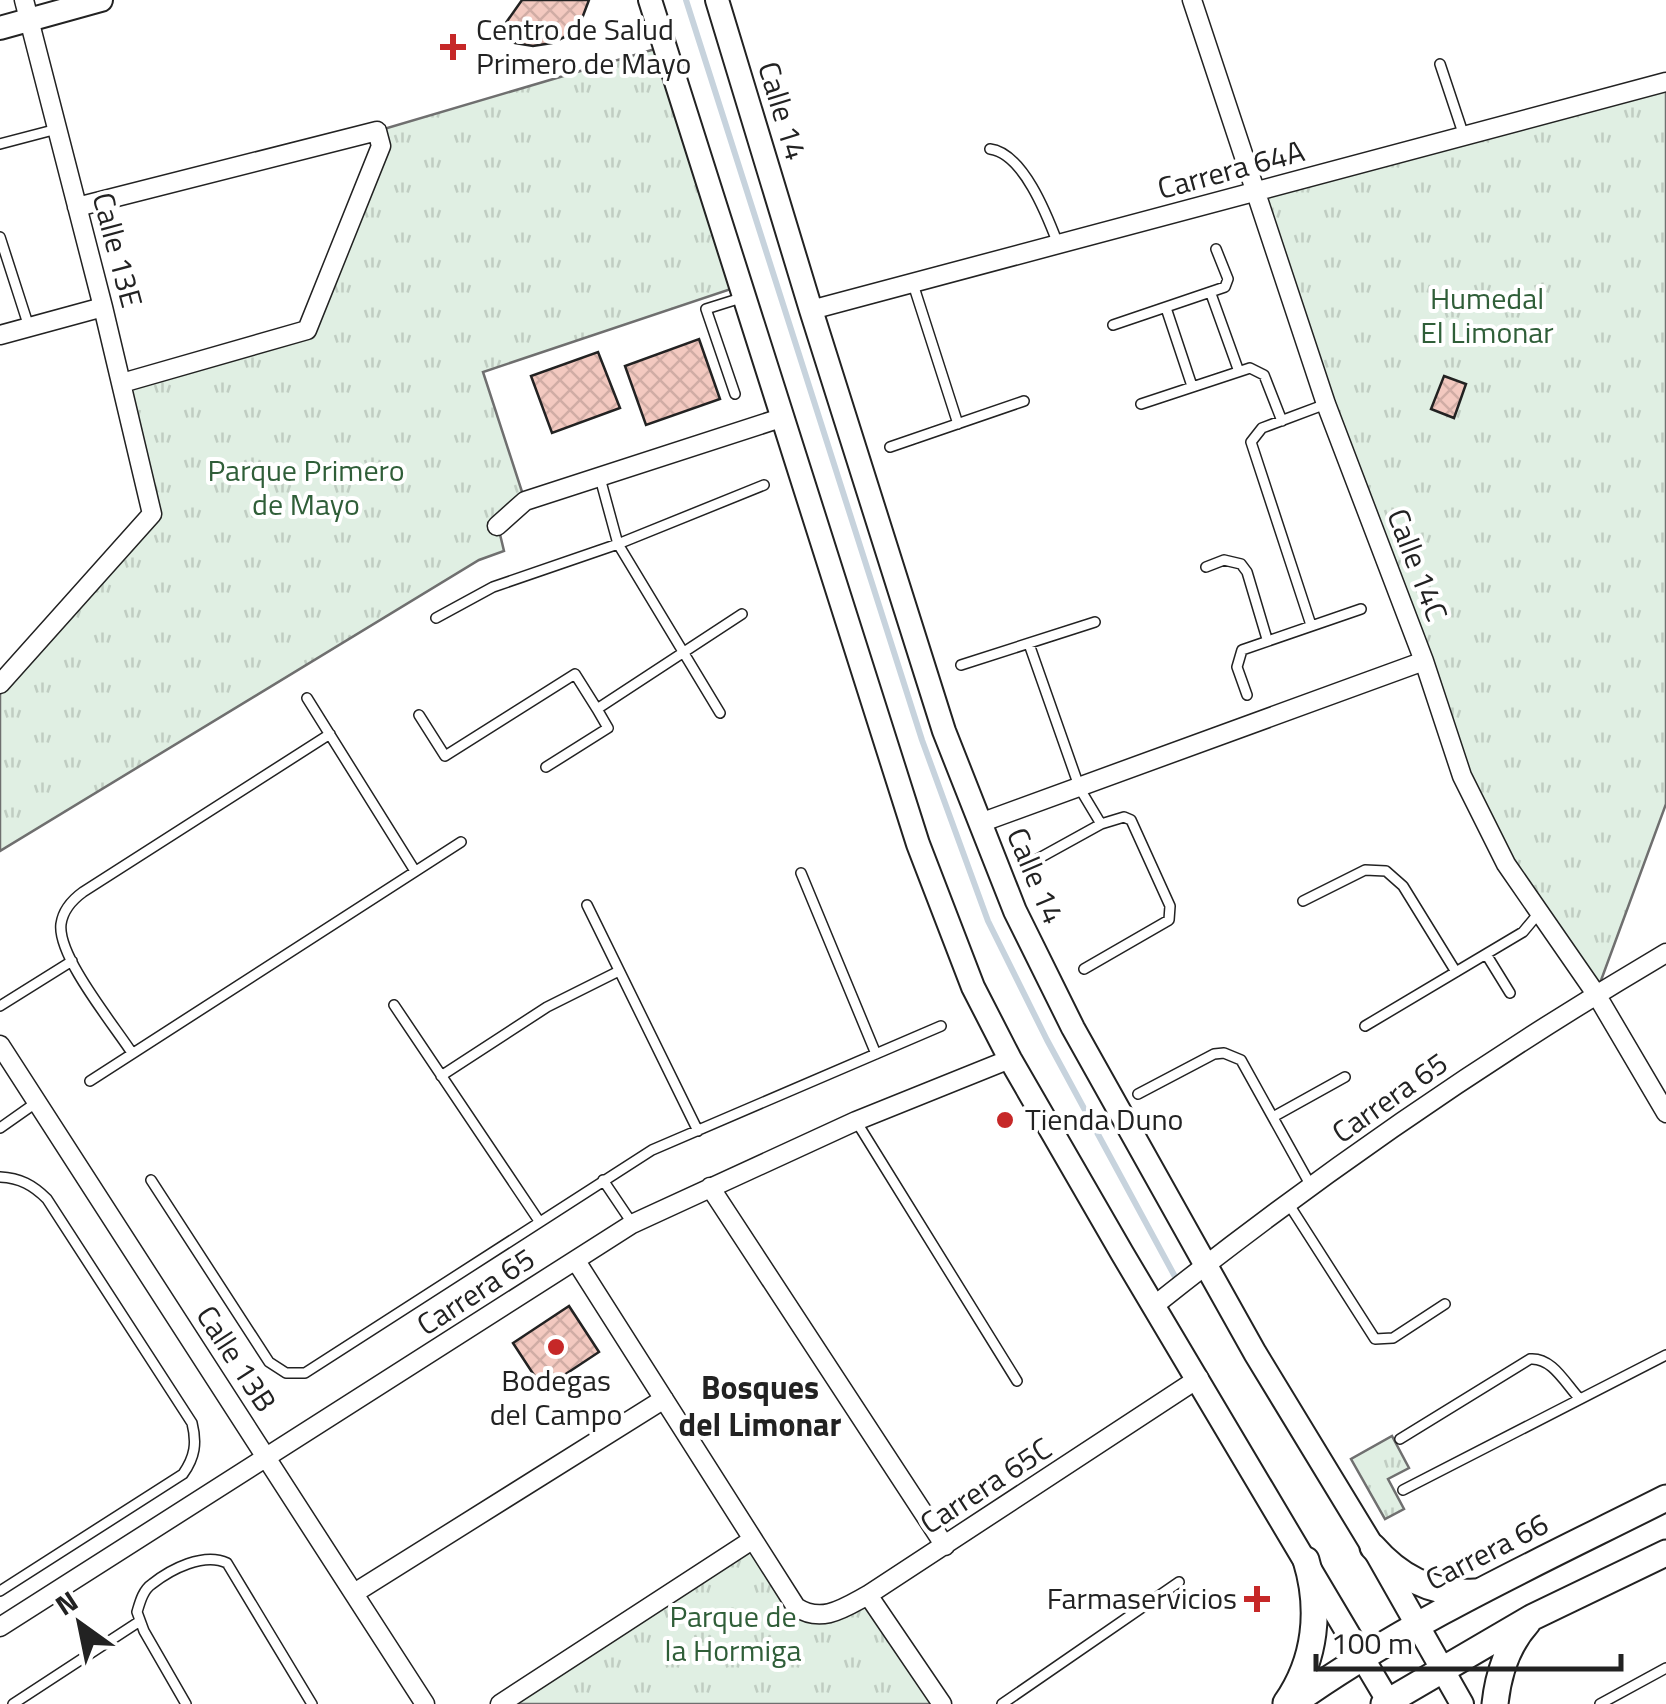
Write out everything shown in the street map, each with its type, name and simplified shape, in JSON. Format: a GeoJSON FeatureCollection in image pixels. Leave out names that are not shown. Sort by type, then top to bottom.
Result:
{"type":"FeatureCollection","features":[{"type":"Feature","properties":{"kind":"main road","name":"Carrera 66"},"geometry":{"type":"LineString","coordinates":[[1288,1704],[1417,1624],[1666,1498]]}},
{"type":"Feature","properties":{"kind":"main road"},"geometry":{"type":"LineString","coordinates":[[1372,1547],[1396,1570],[1428,1586],[1461,1592],[1485,1590]]}},
{"type":"Feature","properties":{"kind":"main road"},"geometry":{"type":"LineString","coordinates":[[1387,1703],[1533,1617],[1665,1554]]}},
{"type":"Feature","properties":{"kind":"main road"},"geometry":{"type":"LineString","coordinates":[[1288,1704],[1314,1634],[1315,1604],[1306,1560]]}},
{"type":"Feature","properties":{"kind":"main road"},"geometry":{"type":"LineString","coordinates":[[1495,1704],[1508,1654],[1533,1617]]}},
{"type":"Feature","properties":{"kind":"street"},"geometry":{"type":"LineString","coordinates":[[0,28],[26,10],[101,0]]}},
{"type":"Feature","properties":{"kind":"street"},"geometry":{"type":"LineString","coordinates":[[650,0],[918,844],[973,987],[1122,1254],[1199,1378],[1387,1703]]}},
{"type":"Feature","properties":{"kind":"street","name":"Calle 14"},"geometry":{"type":"LineString","coordinates":[[717,0],[810,310],[944,731],[1015,911],[1073,1028],[1255,1353],[1462,1704]]}},
{"type":"Feature","properties":{"kind":"street","name":"Calle 14C"},"geometry":{"type":"LineString","coordinates":[[1192,0],[1326,404],[1474,804],[1506,864],[1596,994],[1666,1113]]}},
{"type":"Feature","properties":{"kind":"street","name":"Calle 13E"},"geometry":{"type":"LineString","coordinates":[[0,684],[152,514],[26,10]]}},
{"type":"Feature","properties":{"kind":"street","name":"Carrera 64A"},"geometry":{"type":"LineString","coordinates":[[810,310],[1666,82]]}},
{"type":"Feature","properties":{"kind":"street"},"geometry":{"type":"LineString","coordinates":[[77,207],[377,132],[381,146],[307,330],[122,383]]}},
{"type":"Feature","properties":{"kind":"street"},"geometry":{"type":"LineString","coordinates":[[0,335],[103,307]]}},
{"type":"Feature","properties":{"kind":"street"},"geometry":{"type":"LineString","coordinates":[[497,526],[524,501],[784,417]]}},
{"type":"Feature","properties":{"kind":"street"},"geometry":{"type":"LineString","coordinates":[[980,824],[1424,661]]}},
{"type":"Feature","properties":{"kind":"street","name":"Carrera 65"},"geometry":{"type":"LineString","coordinates":[[1155,1305],[1311,1186],[1452,1088],[1666,952]]}},
{"type":"Feature","properties":{"kind":"street","name":"Calle 13B"},"geometry":{"type":"LineString","coordinates":[[0,1045],[425,1704]]}},
{"type":"Feature","properties":{"kind":"street","name":"Carrera 65"},"geometry":{"type":"LineString","coordinates":[[0,1628],[632,1224],[856,1121],[1010,1059]]}},
{"type":"Feature","properties":{"kind":"street"},"geometry":{"type":"LineString","coordinates":[[710,1187],[945,1546]]}},
{"type":"Feature","properties":{"kind":"street"},"geometry":{"type":"LineString","coordinates":[[500,1704],[752,1540],[576,1260]]}},
{"type":"Feature","properties":{"kind":"street","name":"Carrera 65C"},"geometry":{"type":"LineString","coordinates":[[752,1540],[796,1607],[809,1616],[825,1616],[945,1546],[1199,1378]]}},
{"type":"Feature","properties":{"kind":"street"},"geometry":{"type":"LineString","coordinates":[[356,1592],[664,1399]]}},
{"type":"Feature","properties":{"kind":"street"},"geometry":{"type":"LineString","coordinates":[[868,1594],[942,1704]]}},
{"type":"Feature","properties":{"kind":"lane"},"geometry":{"type":"LineString","coordinates":[[1440,64],[1464,136]]}},
{"type":"Feature","properties":{"kind":"lane"},"geometry":{"type":"LineString","coordinates":[[0,144],[57,128]]}},
{"type":"Feature","properties":{"kind":"lane"},"geometry":{"type":"LineString","coordinates":[[990,148],[1002,150],[1017,165],[1046,212],[1059,245]]}},
{"type":"Feature","properties":{"kind":"lane"},"geometry":{"type":"LineString","coordinates":[[0,237],[30,327]]}},
{"type":"Feature","properties":{"kind":"lane"},"geometry":{"type":"LineString","coordinates":[[1112,325],[1211,294],[1228,282],[1216,249]]}},
{"type":"Feature","properties":{"kind":"lane"},"geometry":{"type":"LineString","coordinates":[[912,283],[958,424]]}},
{"type":"Feature","properties":{"kind":"lane"},"geometry":{"type":"LineString","coordinates":[[1211,294],[1238,370]]}},
{"type":"Feature","properties":{"kind":"lane"},"geometry":{"type":"LineString","coordinates":[[734,394],[706,309],[744,297]]}},
{"type":"Feature","properties":{"kind":"lane"},"geometry":{"type":"LineString","coordinates":[[1166,308],[1192,386]]}},
{"type":"Feature","properties":{"kind":"lane"},"geometry":{"type":"LineString","coordinates":[[1141,404],[1250,368],[1264,375],[1282,421]]}},
{"type":"Feature","properties":{"kind":"lane"},"geometry":{"type":"LineString","coordinates":[[890,447],[1024,401]]}},
{"type":"Feature","properties":{"kind":"lane"},"geometry":{"type":"LineString","coordinates":[[1311,625],[1251,448],[1257,432],[1326,404]]}},
{"type":"Feature","properties":{"kind":"lane"},"geometry":{"type":"LineString","coordinates":[[600,478],[618,544],[720,713]]}},
{"type":"Feature","properties":{"kind":"lane"},"geometry":{"type":"LineString","coordinates":[[436,618],[493,586],[618,544],[764,485]]}},
{"type":"Feature","properties":{"kind":"lane"},"geometry":{"type":"LineString","coordinates":[[1206,568],[1224,560],[1241,564],[1268,639]]}},
{"type":"Feature","properties":{"kind":"lane"},"geometry":{"type":"LineString","coordinates":[[1247,695],[1237,668],[1238,655],[1247,646],[1361,609]]}},
{"type":"Feature","properties":{"kind":"lane"},"geometry":{"type":"LineString","coordinates":[[597,710],[742,614]]}},
{"type":"Feature","properties":{"kind":"lane"},"geometry":{"type":"LineString","coordinates":[[960,666],[1095,622]]}},
{"type":"Feature","properties":{"kind":"lane"},"geometry":{"type":"LineString","coordinates":[[1029,644],[1080,789],[1101,824]]}},
{"type":"Feature","properties":{"kind":"lane"},"geometry":{"type":"LineString","coordinates":[[419,715],[445,756],[574,674],[608,728],[546,767]]}},
{"type":"Feature","properties":{"kind":"lane"},"geometry":{"type":"LineString","coordinates":[[307,698],[415,871]]}},
{"type":"Feature","properties":{"kind":"lane"},"geometry":{"type":"LineString","coordinates":[[132,1053],[72,961],[61,937],[61,924],[72,900],[330,734]]}},
{"type":"Feature","properties":{"kind":"lane"},"geometry":{"type":"LineString","coordinates":[[1034,861],[1101,824],[1124,817],[1131,820],[1170,906],[1169,920],[1084,969]]}},
{"type":"Feature","properties":{"kind":"lane"},"geometry":{"type":"LineString","coordinates":[[90,1081],[461,842]]}},
{"type":"Feature","properties":{"kind":"lane"},"geometry":{"type":"LineString","coordinates":[[1303,901],[1365,870],[1386,871],[1403,886],[1456,972]]}},
{"type":"Feature","properties":{"kind":"lane"},"geometry":{"type":"LineString","coordinates":[[802,873],[876,1054]]}},
{"type":"Feature","properties":{"kind":"lane"},"geometry":{"type":"LineString","coordinates":[[587,905],[698,1131]]}},
{"type":"Feature","properties":{"kind":"lane"},"geometry":{"type":"LineString","coordinates":[[1365,1026],[1523,932],[1538,914]]}},
{"type":"Feature","properties":{"kind":"lane"},"geometry":{"type":"LineString","coordinates":[[1486,954],[1510,993]]}},
{"type":"Feature","properties":{"kind":"lane"},"geometry":{"type":"LineString","coordinates":[[0,1006],[72,961]]}},
{"type":"Feature","properties":{"kind":"lane"},"geometry":{"type":"LineString","coordinates":[[441,1076],[546,1007],[619,970]]}},
{"type":"Feature","properties":{"kind":"lane"},"geometry":{"type":"LineString","coordinates":[[394,1005],[539,1222]]}},
{"type":"Feature","properties":{"kind":"lane"},"geometry":{"type":"LineString","coordinates":[[151,1180],[270,1362],[295,1374],[313,1369],[652,1150],[941,1026]]}},
{"type":"Feature","properties":{"kind":"lane"},"geometry":{"type":"LineString","coordinates":[[1138,1094],[1214,1054],[1224,1053],[1242,1060],[1311,1186]]}},
{"type":"Feature","properties":{"kind":"lane"},"geometry":{"type":"LineString","coordinates":[[1273,1117],[1345,1077]]}},
{"type":"Feature","properties":{"kind":"lane"},"geometry":{"type":"LineString","coordinates":[[0,1128],[37,1102]]}},
{"type":"Feature","properties":{"kind":"lane"},"geometry":{"type":"LineString","coordinates":[[856,1121],[1017,1380]]}},
{"type":"Feature","properties":{"kind":"lane"},"geometry":{"type":"LineString","coordinates":[[0,1177],[19,1179],[47,1199],[192,1424],[195,1436],[191,1463],[182,1474],[0,1592]]}},
{"type":"Feature","properties":{"kind":"lane"},"geometry":{"type":"LineString","coordinates":[[603,1180],[632,1224]]}},
{"type":"Feature","properties":{"kind":"lane"},"geometry":{"type":"LineString","coordinates":[[1288,1203],[1370,1336],[1392,1338],[1445,1304]]}},
{"type":"Feature","properties":{"kind":"lane"},"geometry":{"type":"LineString","coordinates":[[1403,1490],[1666,1355]]}},
{"type":"Feature","properties":{"kind":"lane"},"geometry":{"type":"LineString","coordinates":[[1400,1439],[1530,1359],[1540,1358],[1550,1364],[1578,1398]]}},
{"type":"Feature","properties":{"kind":"lane"},"geometry":{"type":"LineString","coordinates":[[186,1704],[137,1612],[150,1585],[198,1559],[217,1558],[227,1564],[312,1704]]}},
{"type":"Feature","properties":{"kind":"lane"},"geometry":{"type":"LineString","coordinates":[[1002,1704],[1179,1582]]}},
{"type":"Feature","properties":{"kind":"lane"},"geometry":{"type":"LineString","coordinates":[[13,1704],[140,1621]]}},
{"type":"Feature","properties":{"kind":"lane"},"geometry":{"type":"LineString","coordinates":[[1600,1704],[1666,1668]]}},
{"type":"Feature","properties":{"kind":"green space","name":"Parque Primero de Mayo"},"geometry":{"type":"Polygon","coordinates":[[[665,46],[740,286],[483,372],[525,501],[498,526],[504,551],[479,560],[0,851],[0,684],[152,514],[122,383],[307,330],[377,131],[665,46]]]}},
{"type":"Feature","properties":{"kind":"green space","name":"Humedal El Limonar"},"geometry":{"type":"Polygon","coordinates":[[[1666,82],[1666,804],[1596,994],[1480,817],[1256,192],[1666,82]]]}},
{"type":"Feature","properties":{"kind":"green space"},"geometry":{"type":"Polygon","coordinates":[[[1392,1436],[1409,1468],[1388,1479],[1404,1509],[1385,1519],[1351,1459],[1392,1436]]]}},
{"type":"Feature","properties":{"kind":"green space","name":"Parque de la Hormiga"},"geometry":{"type":"Polygon","coordinates":[[[752,1540],[809,1616],[868,1595],[942,1704],[500,1704],[752,1540]]]}},
{"type":"Feature","properties":{"kind":"building"},"geometry":{"type":"Polygon","coordinates":[[[522,0],[589,0],[581,21],[569,35],[533,46],[498,34],[522,0]]]}},
{"type":"Feature","properties":{"kind":"building"},"geometry":{"type":"Polygon","coordinates":[[[699,339],[720,399],[646,425],[625,366],[699,339]]]}},
{"type":"Feature","properties":{"kind":"building"},"geometry":{"type":"Polygon","coordinates":[[[598,352],[620,408],[552,433],[531,376],[598,352]]]}},
{"type":"Feature","properties":{"kind":"building"},"geometry":{"type":"Polygon","coordinates":[[[1444,376],[1466,384],[1454,418],[1431,409],[1444,376]]]}},
{"type":"Feature","properties":{"kind":"building","name":"Bodegas del Campo"},"geometry":{"type":"Polygon","coordinates":[[[569,1306],[599,1352],[543,1389],[513,1343],[569,1306]]]}},
{"type":"Feature","properties":{"kind":"waterway"},"geometry":{"type":"LineString","coordinates":[[686,0],[922,740],[988,921],[1047,1040],[1179,1284]]}},
{"type":"Feature","properties":{"kind":"place","name":"Centro de Salud Primero de Mayo"},"geometry":{"type":"Point","coordinates":[453,47]}},
{"type":"Feature","properties":{"kind":"place","name":"Tienda Duno"},"geometry":{"type":"Point","coordinates":[1005,1120]}},
{"type":"Feature","properties":{"kind":"place","name":"Bodegas del Campo"},"geometry":{"type":"Point","coordinates":[556,1347]}},
{"type":"Feature","properties":{"kind":"place","name":"Farmaservicios"},"geometry":{"type":"Point","coordinates":[1257,1599]}},
{"type":"Feature","properties":{"kind":"district","name":"Bosques del Limonar"},"geometry":{"type":"Point","coordinates":[760,1406]}}]}
